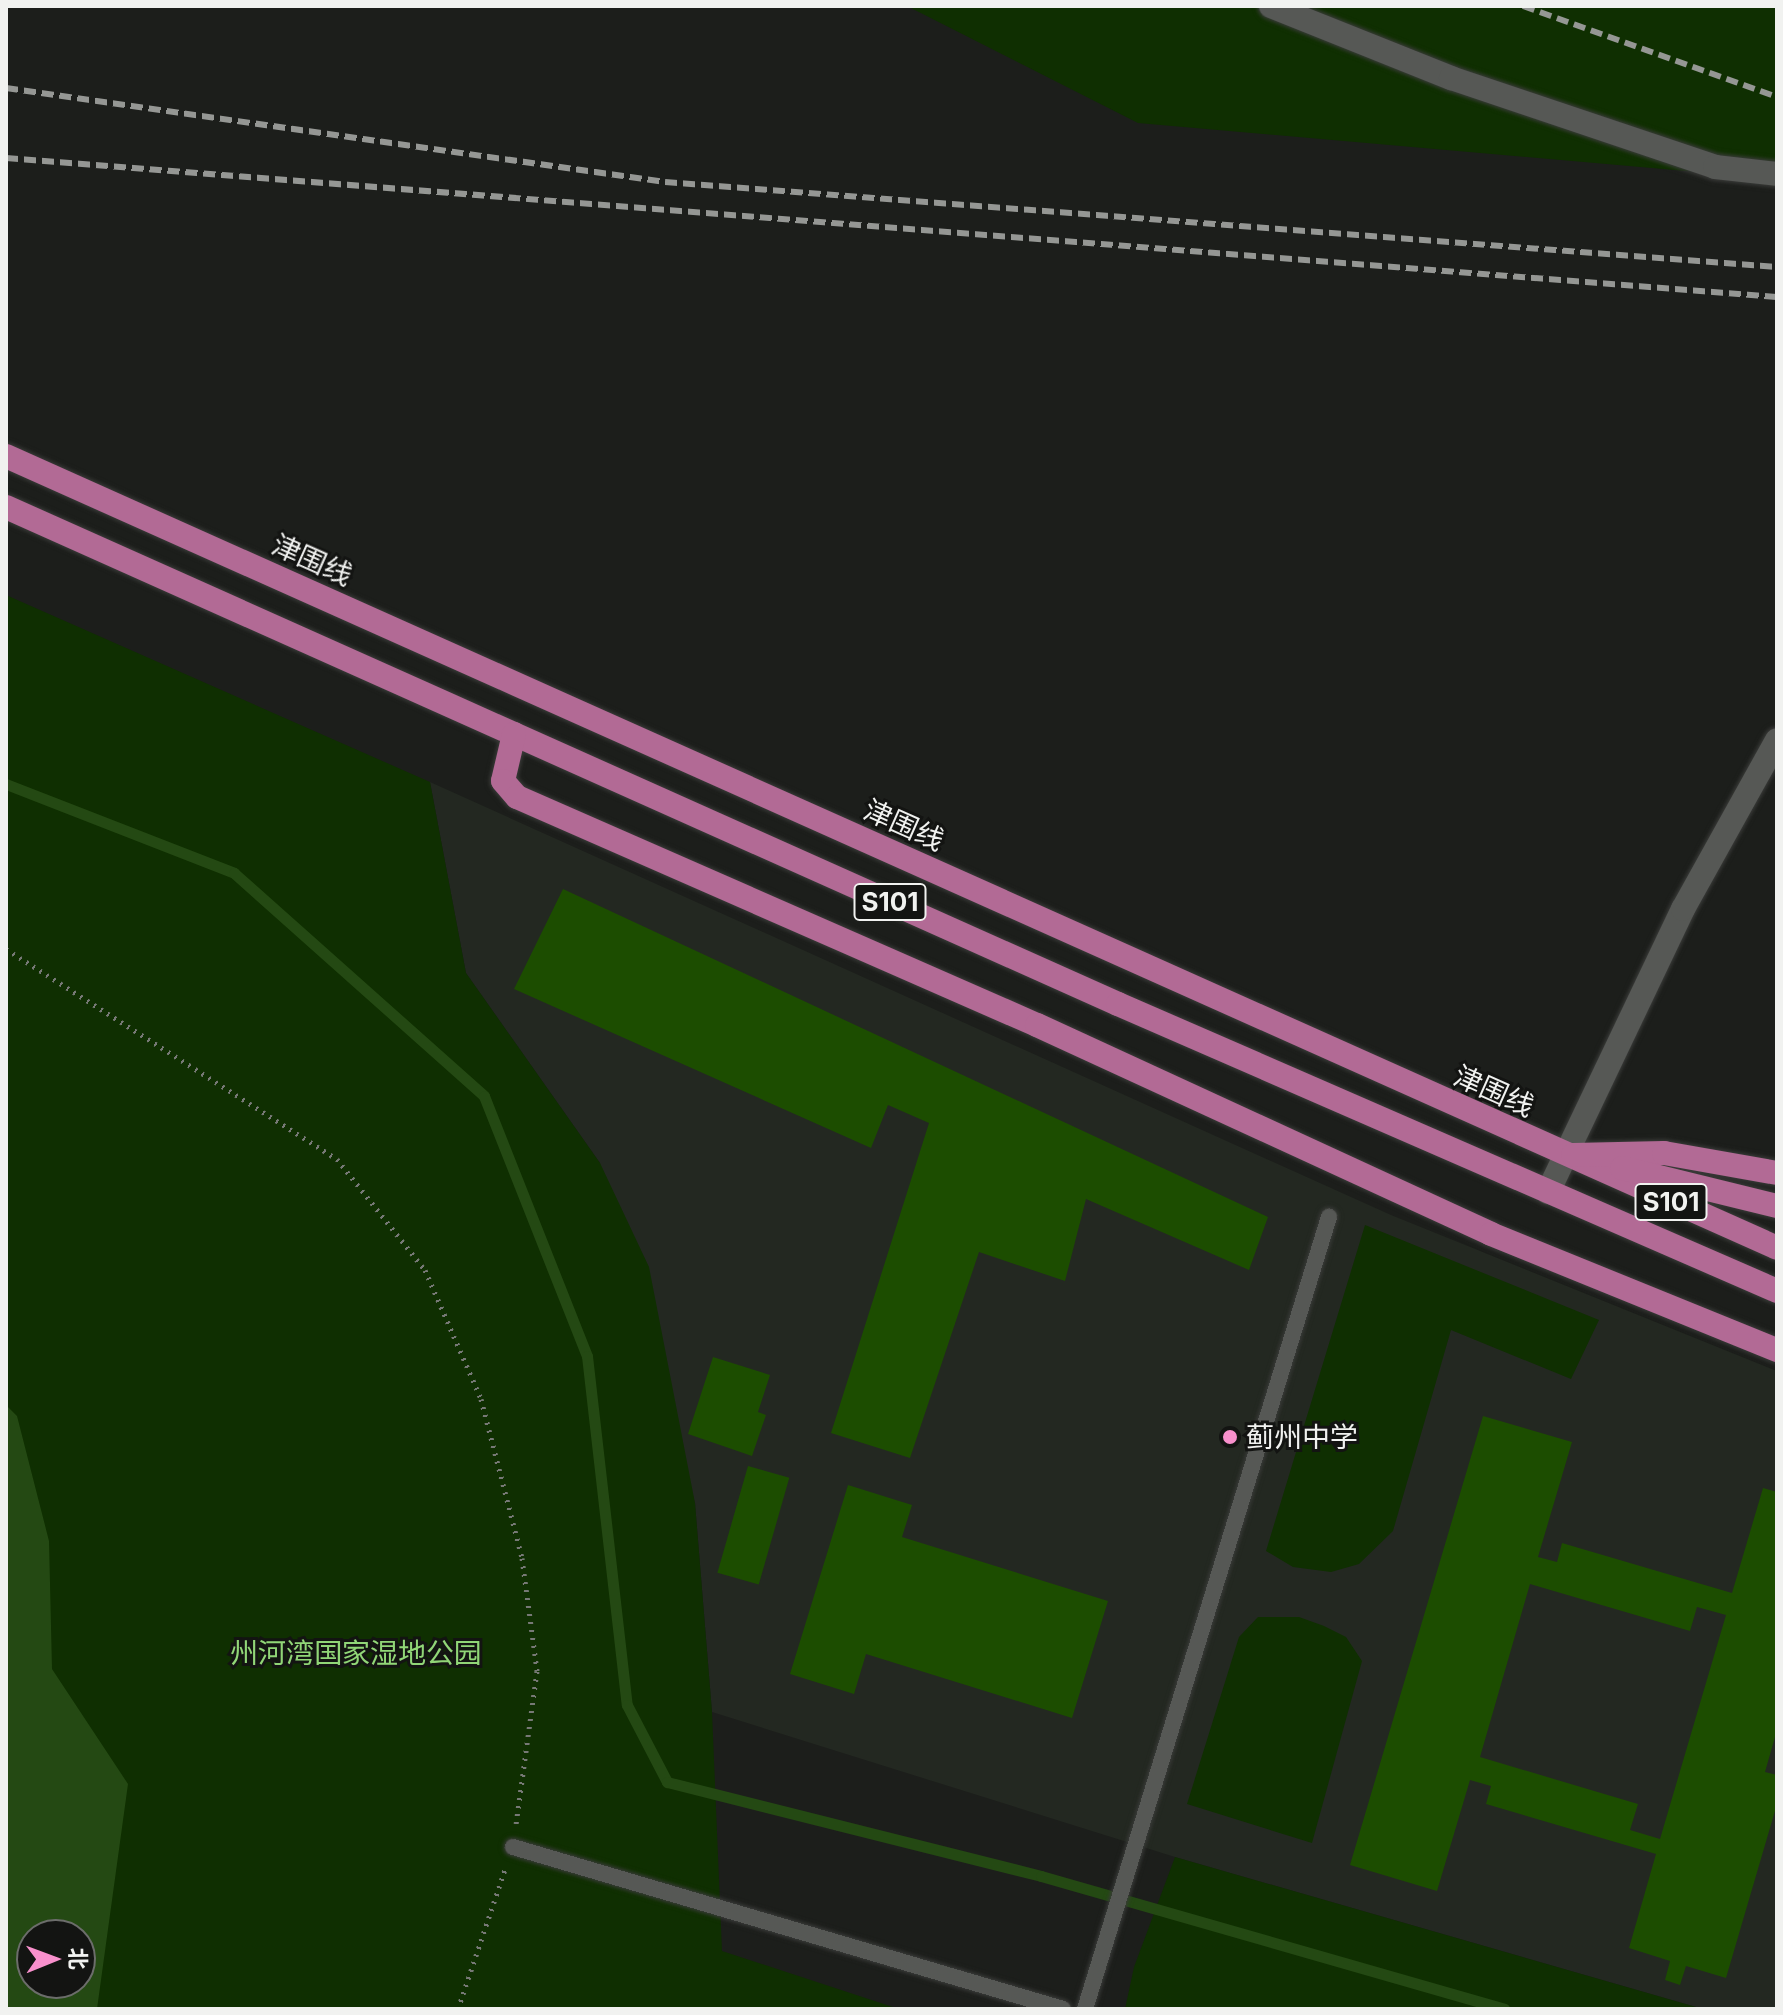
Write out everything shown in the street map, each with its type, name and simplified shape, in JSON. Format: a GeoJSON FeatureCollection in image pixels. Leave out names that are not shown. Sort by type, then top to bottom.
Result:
{"type":"FeatureCollection","features":[{"type":"Feature","properties":{"kind":"main road","name":"津围线"},"geometry":{"type":"LineString","coordinates":[[6,456],[1565,1156],[1777,1248]]}},
{"type":"Feature","properties":{"kind":"main road","name":"S101"},"geometry":{"type":"LineString","coordinates":[[6,507],[1777,1291]]}},
{"type":"Feature","properties":{"kind":"main road"},"geometry":{"type":"LineString","coordinates":[[514,734],[503,781],[517,797],[1037,1025],[1491,1234],[1777,1350]]}},
{"type":"Feature","properties":{"kind":"main road"},"geometry":{"type":"LineString","coordinates":[[1565,1156],[1664,1153],[1777,1173]]}},
{"type":"Feature","properties":{"kind":"main road"},"geometry":{"type":"LineString","coordinates":[[1565,1156],[1777,1206]]}},
{"type":"Feature","properties":{"kind":"street"},"geometry":{"type":"LineString","coordinates":[[1271,6],[1451,78],[1701,162],[1777,174]]}},
{"type":"Feature","properties":{"kind":"street"},"geometry":{"type":"LineString","coordinates":[[1548,1192],[1683,909],[1777,740]]}},
{"type":"Feature","properties":{"kind":"lane"},"geometry":{"type":"LineString","coordinates":[[1085,2009],[1329,1217]]}},
{"type":"Feature","properties":{"kind":"lane"},"geometry":{"type":"LineString","coordinates":[[513,1847],[1063,2009]]}},
{"type":"Feature","properties":{"kind":"path"},"geometry":{"type":"LineString","coordinates":[[6,949],[337,1159],[425,1270],[481,1399],[522,1558],[537,1671],[513,1847],[458,2009]]}},
{"type":"Feature","properties":{"kind":"shaded area","name":"蓟州中学"},"geometry":{"type":"Polygon","coordinates":[[[430,782],[1391,1215],[1777,1371],[1777,2009],[1703,2009],[1175,1857],[712,1712],[695,1503],[600,1163],[466,973],[430,782]]]}},
{"type":"Feature","properties":{"kind":"shaded area"},"geometry":{"type":"Polygon","coordinates":[[[6,1405],[17,1416],[49,1541],[52,1669],[128,1784],[97,2009],[6,2009],[6,1405]]]}},
{"type":"Feature","properties":{"kind":"green space"},"geometry":{"type":"Polygon","coordinates":[[[907,6],[1777,6],[1777,179],[1138,123],[907,6]]]}},
{"type":"Feature","properties":{"kind":"green space","name":"州河湾国家湿地公园"},"geometry":{"type":"Polygon","coordinates":[[[6,595],[430,782],[466,973],[600,1163],[649,1267],[695,1503],[712,1712],[722,1951],[899,2009],[6,2009],[6,595]]]}},
{"type":"Feature","properties":{"kind":"green space"},"geometry":{"type":"Polygon","coordinates":[[[1365,1225],[1599,1320],[1571,1379],[1451,1330],[1393,1531],[1359,1564],[1331,1572],[1293,1567],[1266,1551],[1365,1225]]]}},
{"type":"Feature","properties":{"kind":"green space"},"geometry":{"type":"Polygon","coordinates":[[[1258,1617],[1299,1617],[1324,1626],[1346,1637],[1362,1661],[1312,1843],[1187,1804],[1239,1637],[1258,1617]]]}},
{"type":"Feature","properties":{"kind":"green space"},"geometry":{"type":"Polygon","coordinates":[[[1175,1857],[1703,2009],[1125,2009],[1134,1967],[1175,1857]]]}},
{"type":"Feature","properties":{"kind":"building"},"geometry":{"type":"Polygon","coordinates":[[[563,889],[1268,1217],[1249,1270],[1086,1199],[1065,1281],[979,1252],[910,1458],[831,1433],[929,1123],[888,1105],[871,1148],[514,989],[563,889]]]}},
{"type":"Feature","properties":{"kind":"building"},"geometry":{"type":"Polygon","coordinates":[[[713,1357],[770,1375],[758,1412],[766,1415],[752,1456],[688,1434],[713,1357]]]}},
{"type":"Feature","properties":{"kind":"building"},"geometry":{"type":"Polygon","coordinates":[[[1483,1416],[1572,1442],[1538,1557],[1557,1562],[1562,1543],[1732,1593],[1763,1488],[1777,1492],[1777,1730],[1765,1772],[1777,1775],[1777,1804],[1726,1978],[1686,1966],[1680,1985],[1665,1980],[1670,1961],[1629,1948],[1656,1854],[1486,1804],[1491,1786],[1470,1780],[1437,1891],[1350,1865],[1483,1416]],[[1530,1584],[1480,1757],[1638,1804],[1630,1830],[1660,1839],[1726,1615],[1697,1607],[1690,1631],[1530,1584]]]}},
{"type":"Feature","properties":{"kind":"building"},"geometry":{"type":"Polygon","coordinates":[[[748,1466],[789,1478],[759,1585],[717,1573],[748,1466]]]}},
{"type":"Feature","properties":{"kind":"building"},"geometry":{"type":"Polygon","coordinates":[[[848,1485],[912,1505],[902,1537],[1108,1601],[1072,1718],[866,1654],[854,1694],[790,1674],[848,1485]]]}},
{"type":"Feature","properties":{"kind":"waterway"},"geometry":{"type":"LineString","coordinates":[[6,784],[234,873],[484,1096],[587,1356],[627,1705],[667,1782],[1041,1876],[1504,2009]]}},
{"type":"Feature","properties":{"kind":"railway"},"geometry":{"type":"LineString","coordinates":[[1523,6],[1777,97]]}},
{"type":"Feature","properties":{"kind":"railway"},"geometry":{"type":"LineString","coordinates":[[6,88],[665,182],[1777,267]]}},
{"type":"Feature","properties":{"kind":"railway"},"geometry":{"type":"LineString","coordinates":[[6,158],[1777,297]]}},
{"type":"Feature","properties":{"kind":"place","name":"蓟州中学"},"geometry":{"type":"Point","coordinates":[1230,1437]}}]}
